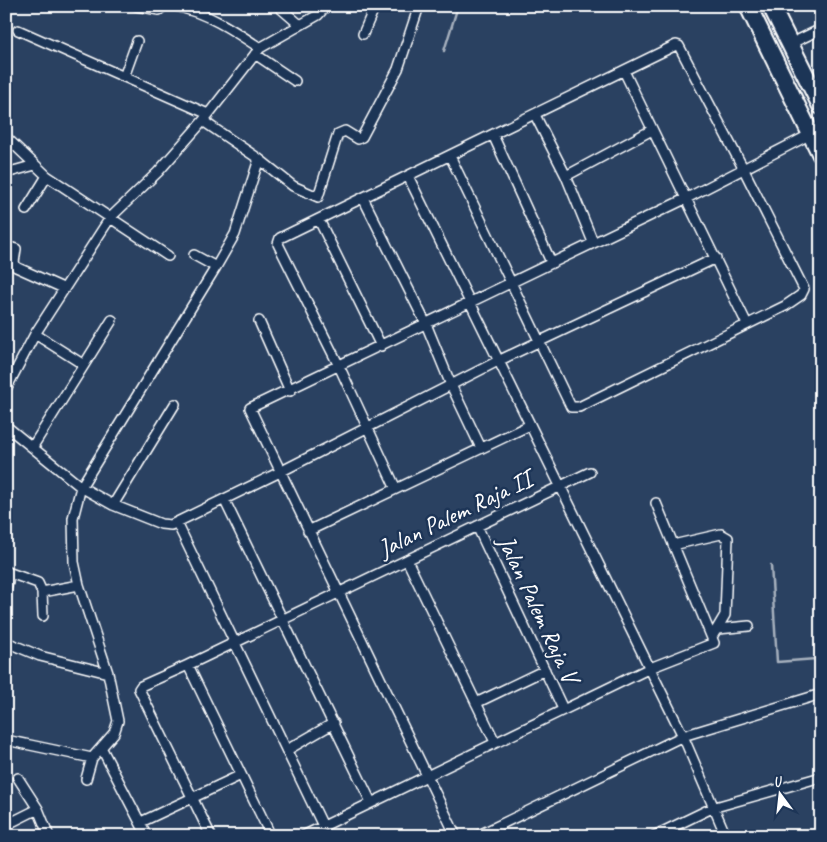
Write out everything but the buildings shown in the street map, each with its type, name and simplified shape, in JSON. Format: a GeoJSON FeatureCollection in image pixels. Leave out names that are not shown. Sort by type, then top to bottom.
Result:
{"type":"FeatureCollection","features":[{"type":"Feature","properties":{"kind":"highway"},"geometry":{"type":"LineString","coordinates":[[748,6],[821,155]]}},
{"type":"Feature","properties":{"kind":"highway"},"geometry":{"type":"LineString","coordinates":[[771,6],[821,106]]}},
{"type":"Feature","properties":{"kind":"street"},"geometry":{"type":"LineString","coordinates":[[136,6],[159,10],[164,6]]}},
{"type":"Feature","properties":{"kind":"street"},"geometry":{"type":"LineString","coordinates":[[175,6],[222,23],[296,82]]}},
{"type":"Feature","properties":{"kind":"street"},"geometry":{"type":"LineString","coordinates":[[278,6],[300,25]]}},
{"type":"Feature","properties":{"kind":"street"},"geometry":{"type":"LineString","coordinates":[[6,389],[35,334],[110,218],[158,172],[258,51],[318,16],[326,6]]}},
{"type":"Feature","properties":{"kind":"street"},"geometry":{"type":"LineString","coordinates":[[363,34],[375,6]]}},
{"type":"Feature","properties":{"kind":"street"},"geometry":{"type":"LineString","coordinates":[[18,30],[124,77],[205,117],[293,186],[314,197],[320,195],[338,134],[345,131],[358,138],[362,137],[398,69],[419,6]]}},
{"type":"Feature","properties":{"kind":"street"},"geometry":{"type":"LineString","coordinates":[[790,44],[821,29]]}},
{"type":"Feature","properties":{"kind":"street"},"geometry":{"type":"LineString","coordinates":[[124,77],[137,41]]}},
{"type":"Feature","properties":{"kind":"street"},"geometry":{"type":"LineString","coordinates":[[396,489],[278,241],[280,238],[674,45],[679,46],[804,289],[801,295],[785,306],[576,408],[571,407],[450,156]]}},
{"type":"Feature","properties":{"kind":"street"},"geometry":{"type":"LineString","coordinates":[[624,71],[747,324]]}},
{"type":"Feature","properties":{"kind":"street"},"geometry":{"type":"LineString","coordinates":[[535,114],[566,176],[593,242]]}},
{"type":"Feature","properties":{"kind":"street"},"geometry":{"type":"LineString","coordinates":[[566,176],[652,130]]}},
{"type":"Feature","properties":{"kind":"street"},"geometry":{"type":"LineString","coordinates":[[456,836],[250,411],[256,404],[290,390],[551,262],[685,199],[811,134]]}},
{"type":"Feature","properties":{"kind":"street"},"geometry":{"type":"LineString","coordinates":[[493,135],[551,262]]}},
{"type":"Feature","properties":{"kind":"street"},"geometry":{"type":"LineString","coordinates":[[6,137],[48,176],[168,256]]}},
{"type":"Feature","properties":{"kind":"street"},"geometry":{"type":"LineString","coordinates":[[86,779],[92,758],[102,749],[114,733],[118,721],[108,673],[79,585],[72,540],[73,518],[81,487],[235,234],[259,159]]}},
{"type":"Feature","properties":{"kind":"street"},"geometry":{"type":"LineString","coordinates":[[6,173],[35,165]]}},
{"type":"Feature","properties":{"kind":"street"},"geometry":{"type":"LineString","coordinates":[[26,210],[48,176]]}},
{"type":"Feature","properties":{"kind":"street"},"geometry":{"type":"LineString","coordinates":[[408,176],[684,736],[712,808],[726,836]]}},
{"type":"Feature","properties":{"kind":"street"},"geometry":{"type":"LineString","coordinates":[[363,198],[426,324],[451,385],[481,448]]}},
{"type":"Feature","properties":{"kind":"street"},"geometry":{"type":"LineString","coordinates":[[319,220],[381,346]]}},
{"type":"Feature","properties":{"kind":"street"},"geometry":{"type":"LineString","coordinates":[[6,246],[16,249],[14,262],[16,266],[63,288]]}},
{"type":"Feature","properties":{"kind":"street"},"geometry":{"type":"LineString","coordinates":[[194,255],[216,267]]}},
{"type":"Feature","properties":{"kind":"street"},"geometry":{"type":"LineString","coordinates":[[6,426],[33,446],[81,487],[113,505],[160,524],[177,523],[498,361],[716,258]]}},
{"type":"Feature","properties":{"kind":"street"},"geometry":{"type":"LineString","coordinates":[[33,446],[112,320]]}},
{"type":"Feature","properties":{"kind":"street"},"geometry":{"type":"LineString","coordinates":[[259,320],[290,390]]}},
{"type":"Feature","properties":{"kind":"street"},"geometry":{"type":"LineString","coordinates":[[35,334],[84,365]]}},
{"type":"Feature","properties":{"kind":"street"},"geometry":{"type":"LineString","coordinates":[[113,505],[175,404]]}},
{"type":"Feature","properties":{"kind":"street"},"geometry":{"type":"LineString","coordinates":[[308,531],[530,425]]}},
{"type":"Feature","properties":{"kind":"street","name":"Jalan Palem Raja II"},"geometry":{"type":"LineString","coordinates":[[193,798],[139,689],[143,684],[188,666],[590,472]]}},
{"type":"Feature","properties":{"kind":"street"},"geometry":{"type":"LineString","coordinates":[[224,499],[371,802]]}},
{"type":"Feature","properties":{"kind":"street"},"geometry":{"type":"LineString","coordinates":[[303,836],[650,668],[714,643],[656,503]]}},
{"type":"Feature","properties":{"kind":"street"},"geometry":{"type":"LineString","coordinates":[[177,523],[323,826]]}},
{"type":"Feature","properties":{"kind":"street","name":"Jalan Palem Raja V"},"geometry":{"type":"LineString","coordinates":[[477,526],[564,709]]}},
{"type":"Feature","properties":{"kind":"street"},"geometry":{"type":"LineString","coordinates":[[673,545],[721,534],[728,538],[725,615],[712,637]]}},
{"type":"Feature","properties":{"kind":"street"},"geometry":{"type":"LineString","coordinates":[[407,560],[495,742]]}},
{"type":"Feature","properties":{"kind":"street"},"geometry":{"type":"LineString","coordinates":[[6,590],[8,572],[34,580],[42,592],[43,616]]}},
{"type":"Feature","properties":{"kind":"street"},"geometry":{"type":"LineString","coordinates":[[42,592],[79,585]]}},
{"type":"Feature","properties":{"kind":"street"},"geometry":{"type":"LineString","coordinates":[[718,629],[750,626]]}},
{"type":"Feature","properties":{"kind":"street"},"geometry":{"type":"LineString","coordinates":[[6,642],[40,656],[108,673]]}},
{"type":"Feature","properties":{"kind":"street"},"geometry":{"type":"LineString","coordinates":[[188,666],[271,836]]}},
{"type":"Feature","properties":{"kind":"street"},"geometry":{"type":"LineString","coordinates":[[476,703],[545,670]]}},
{"type":"Feature","properties":{"kind":"street"},"geometry":{"type":"LineString","coordinates":[[477,836],[684,736],[821,694]]}},
{"type":"Feature","properties":{"kind":"street"},"geometry":{"type":"LineString","coordinates":[[287,750],[334,723]]}},
{"type":"Feature","properties":{"kind":"street"},"geometry":{"type":"LineString","coordinates":[[6,740],[92,758]]}},
{"type":"Feature","properties":{"kind":"street"},"geometry":{"type":"LineString","coordinates":[[102,749],[147,836]]}},
{"type":"Feature","properties":{"kind":"street"},"geometry":{"type":"LineString","coordinates":[[141,822],[241,775]]}},
{"type":"Feature","properties":{"kind":"street"},"geometry":{"type":"LineString","coordinates":[[654,836],[712,808],[821,777]]}},
{"type":"Feature","properties":{"kind":"street"},"geometry":{"type":"LineString","coordinates":[[18,778],[38,809],[49,836]]}},
{"type":"Feature","properties":{"kind":"street"},"geometry":{"type":"LineString","coordinates":[[193,798],[211,836]]}},
{"type":"Feature","properties":{"kind":"street"},"geometry":{"type":"LineString","coordinates":[[6,825],[38,809]]}},
{"type":"Feature","properties":{"kind":"waterway"},"geometry":{"type":"LineString","coordinates":[[444,51],[458,6]]}},
{"type":"Feature","properties":{"kind":"waterway"},"geometry":{"type":"LineString","coordinates":[[771,565],[777,662],[816,659],[821,661]]}}]}
